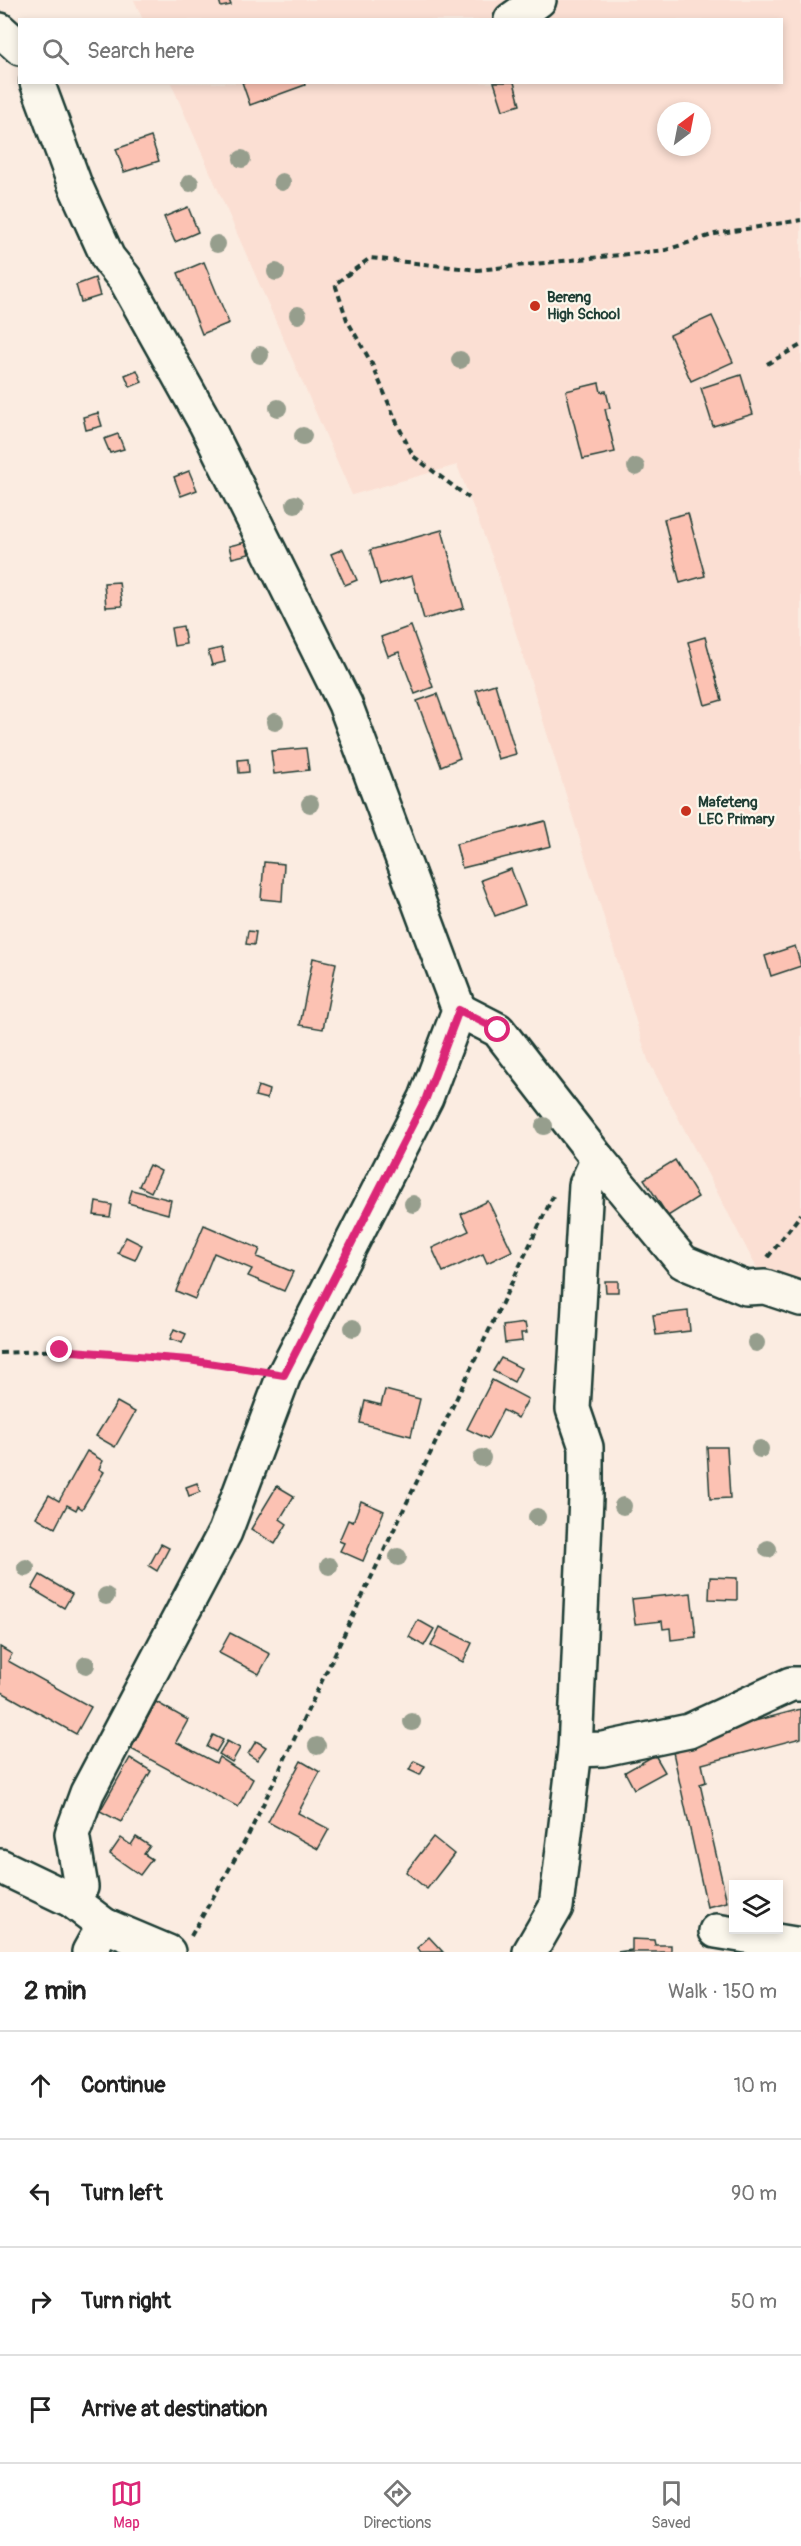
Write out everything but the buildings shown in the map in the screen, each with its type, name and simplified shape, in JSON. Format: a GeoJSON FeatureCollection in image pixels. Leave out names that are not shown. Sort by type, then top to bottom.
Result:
{"type":"FeatureCollection","features":[{"type":"Feature","properties":{"kind":"street"},"geometry":{"type":"LineString","coordinates":[[514,18],[539,0]]}},
{"type":"Feature","properties":{"kind":"street"},"geometry":{"type":"LineString","coordinates":[[0,30],[18,46]]}},
{"type":"Feature","properties":{"kind":"street"},"geometry":{"type":"LineString","coordinates":[[38,84],[75,185],[108,258],[125,279],[206,424],[345,704],[459,1010],[426,1098],[284,1375],[225,1532],[87,1793],[72,1834],[81,1887],[71,1900]]}},
{"type":"Feature","properties":{"kind":"street"},"geometry":{"type":"LineString","coordinates":[[459,1010],[498,1030],[592,1172],[683,1262],[746,1288],[765,1287],[801,1299]]}},
{"type":"Feature","properties":{"kind":"street"},"geometry":{"type":"LineString","coordinates":[[530,1952],[556,1907],[575,1750],[586,1497],[585,1447],[573,1409],[592,1172]]}},
{"type":"Feature","properties":{"kind":"street"},"geometry":{"type":"LineString","coordinates":[[575,1750],[603,1749],[689,1731],[791,1684],[801,1684]]}},
{"type":"Feature","properties":{"kind":"street"},"geometry":{"type":"LineString","coordinates":[[0,1866],[71,1900],[97,1938],[178,1947]]}},
{"type":"Feature","properties":{"kind":"street"},"geometry":{"type":"LineString","coordinates":[[716,1931],[801,1945]]}},
{"type":"Feature","properties":{"kind":"path"},"geometry":{"type":"LineString","coordinates":[[469,498],[413,456],[372,364],[347,320],[335,284],[370,258],[478,270],[666,250],[715,234],[801,220]]}},
{"type":"Feature","properties":{"kind":"path"},"geometry":{"type":"LineString","coordinates":[[767,364],[801,345]]}},
{"type":"Feature","properties":{"kind":"path"},"geometry":{"type":"LineString","coordinates":[[178,1947],[248,1836],[558,1186],[592,1172]]}},
{"type":"Feature","properties":{"kind":"path"},"geometry":{"type":"LineString","coordinates":[[765,1287],[766,1261],[801,1214]]}},
{"type":"Feature","properties":{"kind":"path"},"geometry":{"type":"LineString","coordinates":[[0,1353],[60,1350],[189,1360],[284,1375]]}},
{"type":"Feature","properties":{"kind":"shaded area","name":"Bereng High School"},"geometry":{"type":"Polygon","coordinates":[[[134,0],[801,0],[801,1281],[761,1276],[648,1060],[494,562],[457,465],[352,495],[171,84],[783,84],[783,18],[142,18],[134,0]]]}},
{"type":"Feature","properties":{"kind":"place","name":"Bereng High School"},"geometry":{"type":"Point","coordinates":[535,306]}},
{"type":"Feature","properties":{"kind":"place","name":"Mafeteng LEC Primary"},"geometry":{"type":"Point","coordinates":[686,811]}},
{"type":"Feature","properties":{"kind":"route"},"geometry":{"type":"LineString","coordinates":[[60,1350],[189,1360],[284,1375],[426,1098],[459,1010],[498,1030]]}}]}
